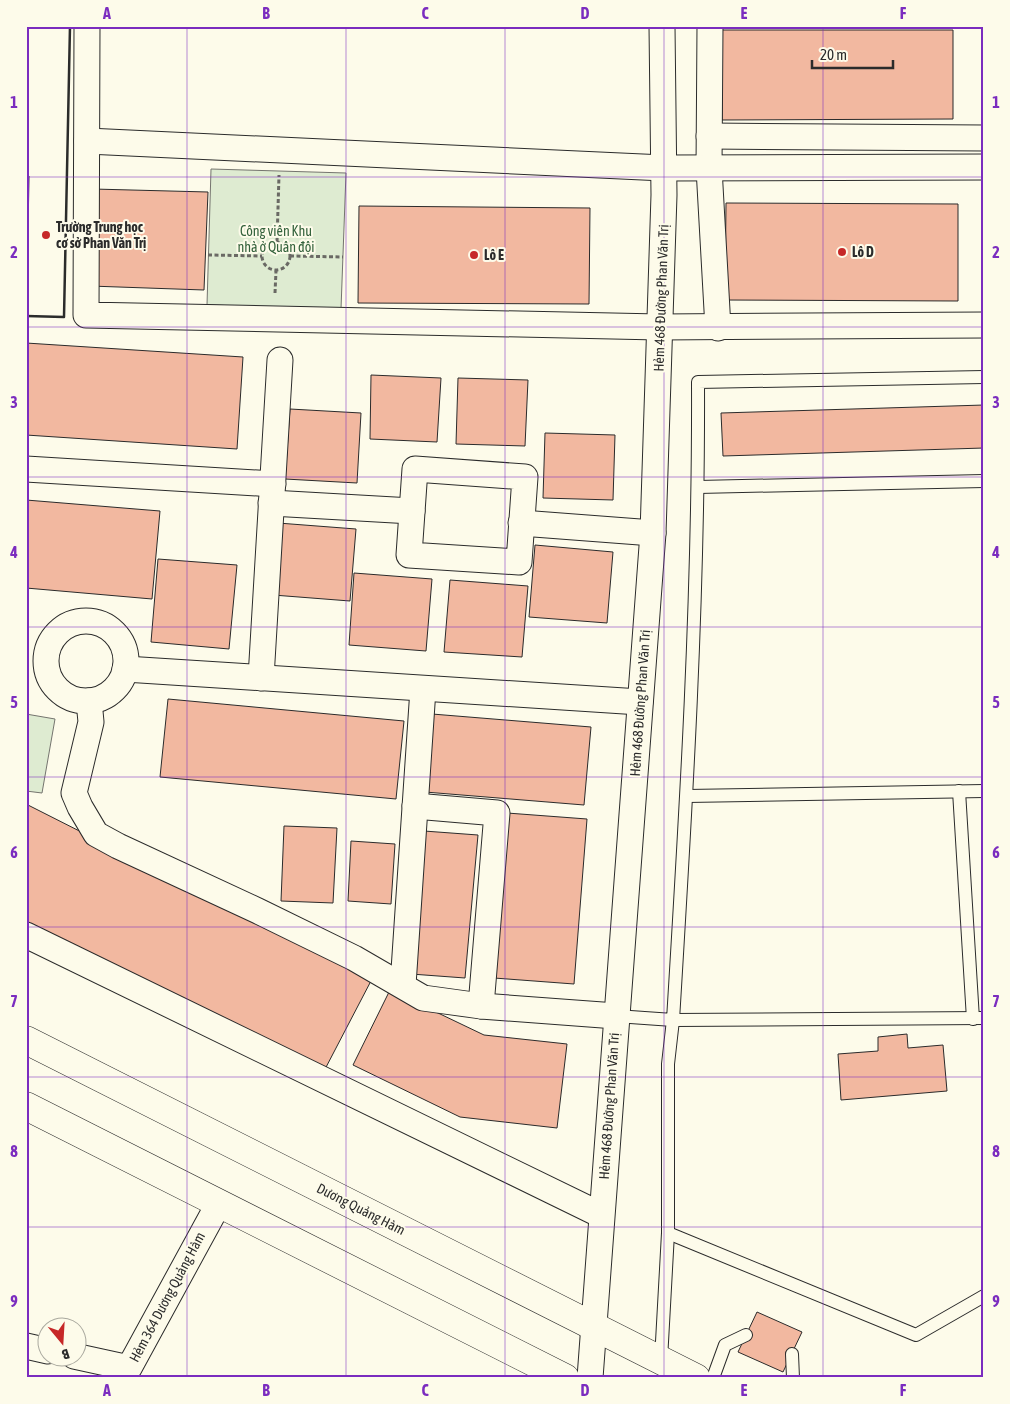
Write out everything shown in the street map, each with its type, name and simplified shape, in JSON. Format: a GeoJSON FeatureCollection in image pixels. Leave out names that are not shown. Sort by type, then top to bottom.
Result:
{"type":"FeatureCollection","features":[{"type":"Feature","properties":{"kind":"street"},"geometry":{"type":"LineString","coordinates":[[87,26],[86,314],[718,328],[984,324]]}},
{"type":"Feature","properties":{"kind":"street","name":"Hẻm 468 Đường Phan Văn Trị"},"geometry":{"type":"LineString","coordinates":[[590,1378],[653,533],[664,195],[662,26]]}},
{"type":"Feature","properties":{"kind":"street"},"geometry":{"type":"LineString","coordinates":[[710,26],[709,136],[718,328]]}},
{"type":"Feature","properties":{"kind":"street"},"geometry":{"type":"LineString","coordinates":[[709,136],[984,138]]}},
{"type":"Feature","properties":{"kind":"street"},"geometry":{"type":"LineString","coordinates":[[87,141],[664,168],[984,167]]}},
{"type":"Feature","properties":{"kind":"street"},"geometry":{"type":"LineString","coordinates":[[261,678],[280,360]]}},
{"type":"Feature","properties":{"kind":"street"},"geometry":{"type":"LineString","coordinates":[[415,469],[525,477],[521,523],[519,562],[409,555],[415,469]]}},
{"type":"Feature","properties":{"kind":"street"},"geometry":{"type":"LineString","coordinates":[[26,470],[272,494],[412,511]]}},
{"type":"Feature","properties":{"kind":"street"},"geometry":{"type":"LineString","coordinates":[[521,523],[653,533]]}},
{"type":"Feature","properties":{"kind":"street"},"geometry":{"type":"LineString","coordinates":[[79,621],[92,621],[104,625],[115,633],[122,644],[126,656],[125,669],[121,681],[113,691],[102,698],[89,701],[75,700],[63,694],[53,685],[36,658],[48,646],[55,634],[66,626],[79,621]]}},
{"type":"Feature","properties":{"kind":"street"},"geometry":{"type":"LineString","coordinates":[[125,669],[640,702]]}},
{"type":"Feature","properties":{"kind":"street"},"geometry":{"type":"LineString","coordinates":[[403,985],[423,689]]}},
{"type":"Feature","properties":{"kind":"street"},"geometry":{"type":"LineString","coordinates":[[89,701],[91,722],[74,793],[86,820],[96,834],[118,846],[258,910],[354,958],[424,998],[481,1006],[616,1016]]}},
{"type":"Feature","properties":{"kind":"street"},"geometry":{"type":"LineString","coordinates":[[415,806],[497,812],[481,1006]]}},
{"type":"Feature","properties":{"kind":"street"},"geometry":{"type":"LineString","coordinates":[[26,935],[601,1215]]}},
{"type":"Feature","properties":{"kind":"street","name":"Dương Quảng Hàm"},"geometry":{"type":"LineString","coordinates":[[26,1040],[696,1378]]}},
{"type":"Feature","properties":{"kind":"street"},"geometry":{"type":"LineString","coordinates":[[26,1106],[554,1375]]}},
{"type":"Feature","properties":{"kind":"street","name":"Hẻm 364 Dương Quảng Hàm"},"geometry":{"type":"LineString","coordinates":[[88,1360],[133,1373],[218,1203]]}},
{"type":"Feature","properties":{"kind":"lane"},"geometry":{"type":"LineString","coordinates":[[661,1360],[668,1233],[668,1064],[673,1020],[687,796],[698,487],[698,382],[984,377]]}},
{"type":"Feature","properties":{"kind":"lane"},"geometry":{"type":"LineString","coordinates":[[698,487],[984,481]]}},
{"type":"Feature","properties":{"kind":"lane"},"geometry":{"type":"LineString","coordinates":[[616,1016],[673,1020],[978,1018],[959,791]]}},
{"type":"Feature","properties":{"kind":"lane"},"geometry":{"type":"LineString","coordinates":[[687,796],[984,791]]}},
{"type":"Feature","properties":{"kind":"lane"},"geometry":{"type":"LineString","coordinates":[[668,1233],[916,1335],[984,1296]]}},
{"type":"Feature","properties":{"kind":"lane"},"geometry":{"type":"LineString","coordinates":[[713,1378],[724,1345],[746,1335]]}},
{"type":"Feature","properties":{"kind":"lane"},"geometry":{"type":"LineString","coordinates":[[792,1354],[793,1378]]}},
{"type":"Feature","properties":{"kind":"path"},"geometry":{"type":"LineString","coordinates":[[277,242],[280,150]]}},
{"type":"Feature","properties":{"kind":"path"},"geometry":{"type":"LineString","coordinates":[[277,242],[288,248],[290,256],[288,265],[276,271],[266,267],[262,256],[267,245],[277,242]]}},
{"type":"Feature","properties":{"kind":"path"},"geometry":{"type":"LineString","coordinates":[[208,255],[262,256]]}},
{"type":"Feature","properties":{"kind":"path"},"geometry":{"type":"LineString","coordinates":[[290,256],[343,257]]}},
{"type":"Feature","properties":{"kind":"green space","name":"Công viên Khu nhà ở Quân đội"},"geometry":{"type":"Polygon","coordinates":[[[211,169],[346,173],[341,309],[207,305],[211,169]]]}},
{"type":"Feature","properties":{"kind":"green space"},"geometry":{"type":"Polygon","coordinates":[[[26,714],[55,719],[42,793],[26,791],[26,714]]]}},
{"type":"Feature","properties":{"kind":"building"},"geometry":{"type":"Polygon","coordinates":[[[722,30],[953,30],[953,119],[722,120],[722,30]]]}},
{"type":"Feature","properties":{"kind":"building"},"geometry":{"type":"Polygon","coordinates":[[[26,176],[29,176],[27,289],[26,289],[26,176]]]}},
{"type":"Feature","properties":{"kind":"building"},"geometry":{"type":"Polygon","coordinates":[[[93,189],[208,192],[204,290],[90,286],[93,189]]]}},
{"type":"Feature","properties":{"kind":"building","name":"Lô D"},"geometry":{"type":"Polygon","coordinates":[[[726,203],[958,204],[958,301],[725,300],[726,203]]]}},
{"type":"Feature","properties":{"kind":"building","name":"Lô E"},"geometry":{"type":"Polygon","coordinates":[[[359,206],[590,208],[589,304],[358,303],[359,206]]]}},
{"type":"Feature","properties":{"kind":"building"},"geometry":{"type":"Polygon","coordinates":[[[26,343],[243,357],[237,449],[26,435],[26,343]]]}},
{"type":"Feature","properties":{"kind":"building"},"geometry":{"type":"Polygon","coordinates":[[[371,375],[441,378],[437,442],[370,439],[371,375]]]}},
{"type":"Feature","properties":{"kind":"building"},"geometry":{"type":"Polygon","coordinates":[[[458,378],[528,380],[525,446],[456,444],[458,378]]]}},
{"type":"Feature","properties":{"kind":"building"},"geometry":{"type":"Polygon","coordinates":[[[984,405],[984,448],[723,456],[721,413],[984,405]]]}},
{"type":"Feature","properties":{"kind":"building"},"geometry":{"type":"Polygon","coordinates":[[[290,409],[361,413],[357,483],[285,479],[290,409]]]}},
{"type":"Feature","properties":{"kind":"building"},"geometry":{"type":"Polygon","coordinates":[[[545,433],[615,435],[613,500],[543,498],[545,433]]]}},
{"type":"Feature","properties":{"kind":"building"},"geometry":{"type":"Polygon","coordinates":[[[26,500],[160,511],[152,599],[26,588],[26,500]]]}},
{"type":"Feature","properties":{"kind":"building"},"geometry":{"type":"Polygon","coordinates":[[[278,523],[356,529],[350,601],[273,595],[278,523]]]}},
{"type":"Feature","properties":{"kind":"building"},"geometry":{"type":"Polygon","coordinates":[[[535,545],[613,552],[607,623],[529,617],[535,545]]]}},
{"type":"Feature","properties":{"kind":"building"},"geometry":{"type":"Polygon","coordinates":[[[158,559],[237,565],[229,649],[151,642],[158,559]]]}},
{"type":"Feature","properties":{"kind":"building"},"geometry":{"type":"Polygon","coordinates":[[[354,573],[432,579],[426,651],[349,645],[354,573]]]}},
{"type":"Feature","properties":{"kind":"building"},"geometry":{"type":"Polygon","coordinates":[[[450,580],[528,586],[522,657],[444,652],[450,580]]]}},
{"type":"Feature","properties":{"kind":"building"},"geometry":{"type":"Polygon","coordinates":[[[168,699],[404,721],[396,799],[160,777],[168,699]]]}},
{"type":"Feature","properties":{"kind":"building"},"geometry":{"type":"Polygon","coordinates":[[[432,714],[591,727],[584,805],[425,792],[432,714]]]}},
{"type":"Feature","properties":{"kind":"building"},"geometry":{"type":"Polygon","coordinates":[[[26,804],[372,979],[323,1073],[26,922],[26,804]]]}},
{"type":"Feature","properties":{"kind":"building"},"geometry":{"type":"Polygon","coordinates":[[[507,813],[587,819],[574,984],[494,978],[507,813]]]}},
{"type":"Feature","properties":{"kind":"building"},"geometry":{"type":"Polygon","coordinates":[[[284,826],[337,828],[333,903],[281,901],[284,826]]]}},
{"type":"Feature","properties":{"kind":"building"},"geometry":{"type":"Polygon","coordinates":[[[424,831],[478,835],[465,978],[411,974],[424,831]]]}},
{"type":"Feature","properties":{"kind":"building"},"geometry":{"type":"Polygon","coordinates":[[[351,841],[395,844],[391,904],[348,901],[351,841]]]}},
{"type":"Feature","properties":{"kind":"building"},"geometry":{"type":"Polygon","coordinates":[[[390,990],[484,1035],[567,1044],[557,1128],[460,1117],[353,1065],[390,990]]]}},
{"type":"Feature","properties":{"kind":"building"},"geometry":{"type":"Polygon","coordinates":[[[907,1034],[908,1048],[943,1045],[947,1091],[841,1100],[838,1054],[878,1051],[878,1037],[907,1034]]]}},
{"type":"Feature","properties":{"kind":"building"},"geometry":{"type":"Polygon","coordinates":[[[757,1312],[802,1332],[783,1372],[738,1352],[757,1312]]]}},
{"type":"Feature","properties":{"kind":"wall"},"geometry":{"type":"LineString","coordinates":[[26,316],[64,317],[70,26]]}},
{"type":"Feature","properties":{"kind":"place","name":"Trường Trung học cơ sở Phan Văn Trị"},"geometry":{"type":"Point","coordinates":[46,235]}},
{"type":"Feature","properties":{"kind":"place","name":"Lô D"},"geometry":{"type":"Point","coordinates":[842,252]}},
{"type":"Feature","properties":{"kind":"place","name":"Lô E"},"geometry":{"type":"Point","coordinates":[474,255]}}]}
